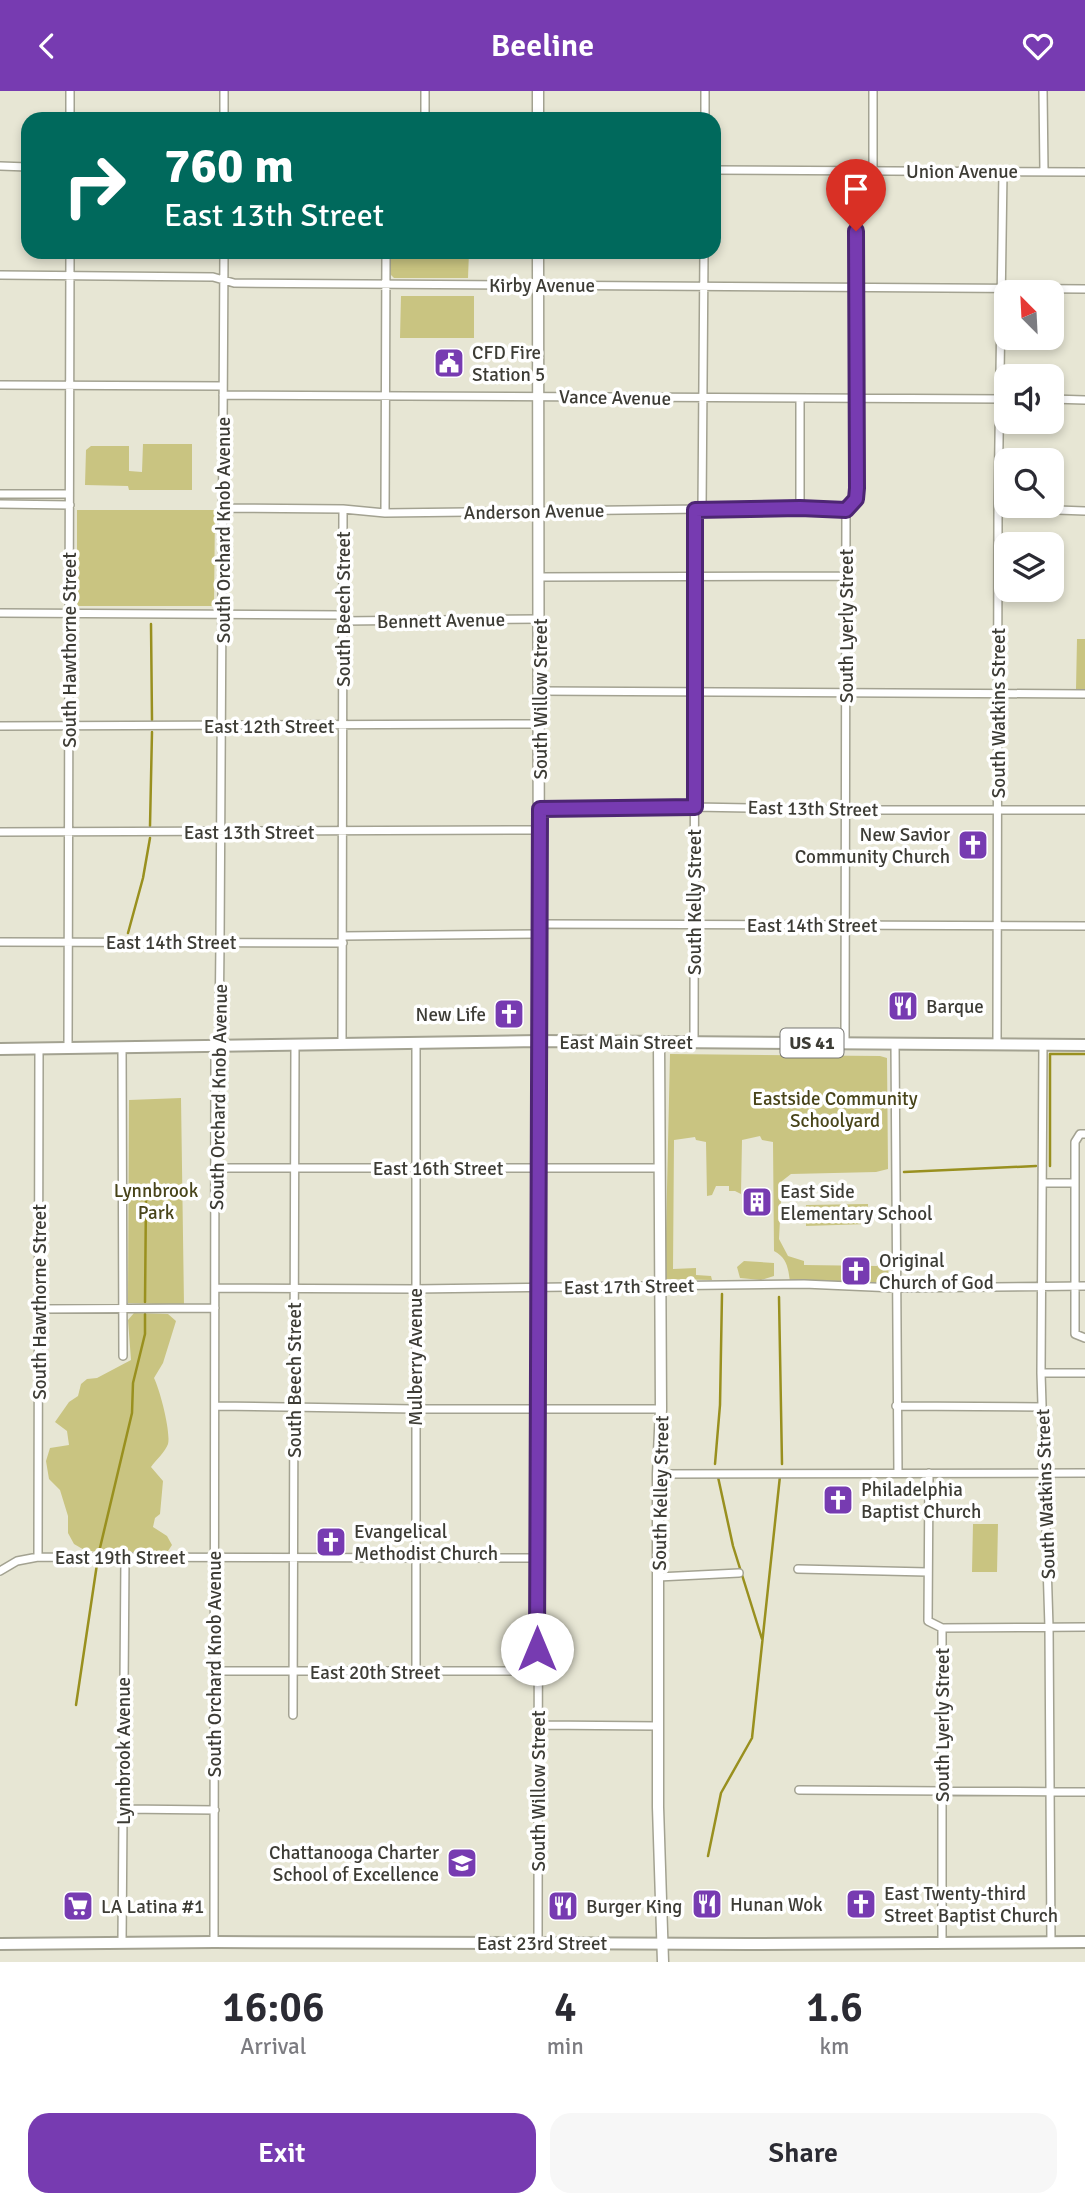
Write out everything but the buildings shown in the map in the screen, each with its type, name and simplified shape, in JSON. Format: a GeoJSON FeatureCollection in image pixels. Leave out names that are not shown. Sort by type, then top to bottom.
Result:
{"type":"FeatureCollection","features":[{"type":"Feature","properties":{"kind":"main road"},"geometry":{"type":"LineString","coordinates":[[538,91],[538,112]]}},
{"type":"Feature","properties":{"kind":"main road","name":"South Willow Street"},"geometry":{"type":"LineString","coordinates":[[538,259],[539,1041]]}},
{"type":"Feature","properties":{"kind":"main road","name":"East Main Street"},"geometry":{"type":"LineString","coordinates":[[0,1049],[539,1041],[1085,1045]]}},
{"type":"Feature","properties":{"kind":"main road","name":"South Kelley Street"},"geometry":{"type":"LineString","coordinates":[[659,1042],[661,1409],[658,1474],[658,1862],[663,1962]]}},
{"type":"Feature","properties":{"kind":"main road","name":"East 23rd Street"},"geometry":{"type":"LineString","coordinates":[[0,1944],[1085,1942]]}},
{"type":"Feature","properties":{"kind":"street"},"geometry":{"type":"LineString","coordinates":[[70,112],[71,91]]}},
{"type":"Feature","properties":{"kind":"street"},"geometry":{"type":"LineString","coordinates":[[224,91],[224,112]]}},
{"type":"Feature","properties":{"kind":"street"},"geometry":{"type":"LineString","coordinates":[[425,91],[425,112]]}},
{"type":"Feature","properties":{"kind":"street"},"geometry":{"type":"LineString","coordinates":[[705,91],[705,112]]}},
{"type":"Feature","properties":{"kind":"street"},"geometry":{"type":"LineString","coordinates":[[873,91],[873,171]]}},
{"type":"Feature","properties":{"kind":"street"},"geometry":{"type":"LineString","coordinates":[[1044,91],[1044,171]]}},
{"type":"Feature","properties":{"kind":"street"},"geometry":{"type":"LineString","coordinates":[[0,166],[21,167]]}},
{"type":"Feature","properties":{"kind":"street","name":"Union Avenue"},"geometry":{"type":"LineString","coordinates":[[721,170],[1085,172]]}},
{"type":"Feature","properties":{"kind":"street","name":"South Lyerly Street"},"geometry":{"type":"LineString","coordinates":[[845,1043],[846,510],[856,499],[857,488],[856,171]]}},
{"type":"Feature","properties":{"kind":"street","name":"South Watkins Street"},"geometry":{"type":"LineString","coordinates":[[1003,172],[1003,280]]}},
{"type":"Feature","properties":{"kind":"street","name":"South Hawthorne Street"},"geometry":{"type":"LineString","coordinates":[[68,1048],[70,259]]}},
{"type":"Feature","properties":{"kind":"street","name":"South Orchard Knob Avenue"},"geometry":{"type":"LineString","coordinates":[[214,1942],[215,1055],[219,1036],[222,832],[224,259]]}},
{"type":"Feature","properties":{"kind":"street"},"geometry":{"type":"LineString","coordinates":[[385,513],[386,259]]}},
{"type":"Feature","properties":{"kind":"street","name":"South Kelly Street"},"geometry":{"type":"LineString","coordinates":[[694,1042],[695,575],[703,398],[704,259]]}},
{"type":"Feature","properties":{"kind":"street","name":"Kirby Avenue"},"geometry":{"type":"LineString","coordinates":[[0,275],[214,277],[234,283],[994,288]]}},
{"type":"Feature","properties":{"kind":"street","name":"Kirby Avenue"},"geometry":{"type":"LineString","coordinates":[[1064,289],[1085,289]]}},
{"type":"Feature","properties":{"kind":"street","name":"Vance Avenue"},"geometry":{"type":"LineString","coordinates":[[0,385],[386,396],[994,399]]}},
{"type":"Feature","properties":{"kind":"street"},"geometry":{"type":"LineString","coordinates":[[800,398],[800,508]]}},
{"type":"Feature","properties":{"kind":"street"},"geometry":{"type":"LineString","coordinates":[[1064,399],[1085,400]]}},
{"type":"Feature","properties":{"kind":"street"},"geometry":{"type":"LineString","coordinates":[[0,494],[69,494]]}},
{"type":"Feature","properties":{"kind":"street"},"geometry":{"type":"LineString","coordinates":[[0,504],[70,505]]}},
{"type":"Feature","properties":{"kind":"street","name":"Anderson Avenue"},"geometry":{"type":"LineString","coordinates":[[223,508],[344,509],[385,513],[800,508],[846,510]]}},
{"type":"Feature","properties":{"kind":"street","name":"South Beech Street"},"geometry":{"type":"LineString","coordinates":[[342,1044],[344,509]]}},
{"type":"Feature","properties":{"kind":"street"},"geometry":{"type":"LineString","coordinates":[[1064,510],[1085,511]]}},
{"type":"Feature","properties":{"kind":"street","name":"South Watkins Street"},"geometry":{"type":"LineString","coordinates":[[997,1044],[998,518]]}},
{"type":"Feature","properties":{"kind":"street"},"geometry":{"type":"LineString","coordinates":[[539,577],[847,576]]}},
{"type":"Feature","properties":{"kind":"street","name":"Bennett Avenue"},"geometry":{"type":"LineString","coordinates":[[0,613],[540,619]]}},
{"type":"Feature","properties":{"kind":"street"},"geometry":{"type":"LineString","coordinates":[[539,691],[1085,694]]}},
{"type":"Feature","properties":{"kind":"street","name":"East 12th Street"},"geometry":{"type":"LineString","coordinates":[[0,726],[539,724]]}},
{"type":"Feature","properties":{"kind":"street","name":"East 13th Street"},"geometry":{"type":"LineString","coordinates":[[540,809],[695,807],[1085,810]]}},
{"type":"Feature","properties":{"kind":"street","name":"East 13th Street"},"geometry":{"type":"LineString","coordinates":[[0,832],[539,829]]}},
{"type":"Feature","properties":{"kind":"street","name":"East 14th Street"},"geometry":{"type":"LineString","coordinates":[[0,942],[220,943],[694,924],[1085,926]]}},
{"type":"Feature","properties":{"kind":"street","name":"South Willow Street"},"geometry":{"type":"LineString","coordinates":[[538,1943],[539,1041]]}},
{"type":"Feature","properties":{"kind":"street","name":"Mulberry Avenue"},"geometry":{"type":"LineString","coordinates":[[415,1672],[416,1043]]}},
{"type":"Feature","properties":{"kind":"street"},"geometry":{"type":"LineString","coordinates":[[895,1043],[898,1473]]}},
{"type":"Feature","properties":{"kind":"street","name":"South Beech Street"},"geometry":{"type":"LineString","coordinates":[[293,1715],[295,1045]]}},
{"type":"Feature","properties":{"kind":"street","name":"South Watkins Street"},"geometry":{"type":"LineString","coordinates":[[1043,1045],[1041,1373],[1049,1626],[1051,1943]]}},
{"type":"Feature","properties":{"kind":"street"},"geometry":{"type":"LineString","coordinates":[[122,1047],[123,1356]]}},
{"type":"Feature","properties":{"kind":"street","name":"South Hawthorne Street"},"geometry":{"type":"LineString","coordinates":[[38,1557],[39,1048]]}},
{"type":"Feature","properties":{"kind":"street"},"geometry":{"type":"LineString","coordinates":[[1085,1134],[1080,1134],[1075,1142],[1081,1286],[1075,1334],[1085,1338]]}},
{"type":"Feature","properties":{"kind":"street","name":"East 16th Street"},"geometry":{"type":"LineString","coordinates":[[216,1168],[660,1168]]}},
{"type":"Feature","properties":{"kind":"street"},"geometry":{"type":"LineString","coordinates":[[1043,1183],[1076,1183]]}},
{"type":"Feature","properties":{"kind":"street","name":"East 17th Street"},"geometry":{"type":"LineString","coordinates":[[215,1288],[415,1289],[804,1284],[895,1287],[1081,1286]]}},
{"type":"Feature","properties":{"kind":"street"},"geometry":{"type":"LineString","coordinates":[[39,1309],[215,1308]]}},
{"type":"Feature","properties":{"kind":"street"},"geometry":{"type":"LineString","coordinates":[[1041,1373],[1085,1373]]}},
{"type":"Feature","properties":{"kind":"street"},"geometry":{"type":"LineString","coordinates":[[215,1406],[661,1409]]}},
{"type":"Feature","properties":{"kind":"street"},"geometry":{"type":"LineString","coordinates":[[896,1406],[1042,1406]]}},
{"type":"Feature","properties":{"kind":"street","name":"South Lyerly Street"},"geometry":{"type":"LineString","coordinates":[[929,1473],[928,1621],[942,1628],[942,1943]]}},
{"type":"Feature","properties":{"kind":"street"},"geometry":{"type":"LineString","coordinates":[[658,1474],[1085,1473]]}},
{"type":"Feature","properties":{"kind":"street","name":"East 19th Street"},"geometry":{"type":"LineString","coordinates":[[0,1571],[17,1560],[38,1557],[538,1558]]}},
{"type":"Feature","properties":{"kind":"street","name":"Lynnbrook Avenue"},"geometry":{"type":"LineString","coordinates":[[122,1943],[125,1558]]}},
{"type":"Feature","properties":{"kind":"street"},"geometry":{"type":"LineString","coordinates":[[798,1569],[927,1573]]}},
{"type":"Feature","properties":{"kind":"street"},"geometry":{"type":"LineString","coordinates":[[658,1577],[739,1573]]}},
{"type":"Feature","properties":{"kind":"street"},"geometry":{"type":"LineString","coordinates":[[942,1628],[1085,1627]]}},
{"type":"Feature","properties":{"kind":"street","name":"East 20th Street"},"geometry":{"type":"LineString","coordinates":[[214,1671],[537,1671]]}},
{"type":"Feature","properties":{"kind":"street"},"geometry":{"type":"LineString","coordinates":[[538,1725],[658,1726]]}},
{"type":"Feature","properties":{"kind":"street"},"geometry":{"type":"LineString","coordinates":[[799,1790],[1085,1793]]}},
{"type":"Feature","properties":{"kind":"street"},"geometry":{"type":"LineString","coordinates":[[123,1809],[215,1810]]}},
{"type":"Feature","properties":{"kind":"green space"},"geometry":{"type":"Polygon","coordinates":[[[390,259],[469,259],[468,278],[394,278],[390,274],[390,259]]]}},
{"type":"Feature","properties":{"kind":"green space"},"geometry":{"type":"Polygon","coordinates":[[[401,296],[474,296],[474,338],[400,338],[401,296]]]}},
{"type":"Feature","properties":{"kind":"green space"},"geometry":{"type":"Polygon","coordinates":[[[143,444],[192,444],[192,490],[129,490],[128,486],[85,485],[86,450],[91,446],[129,446],[129,471],[142,472],[143,444]]]}},
{"type":"Feature","properties":{"kind":"green space"},"geometry":{"type":"Polygon","coordinates":[[[77,510],[215,510],[214,606],[77,606],[77,510]]]}},
{"type":"Feature","properties":{"kind":"green space"},"geometry":{"type":"Polygon","coordinates":[[[1077,639],[1085,639],[1085,689],[1076,689],[1077,639]]]}},
{"type":"Feature","properties":{"kind":"green space","name":"Eastside Community Schoolyard"},"geometry":{"type":"Polygon","coordinates":[[[670,1054],[887,1058],[888,1169],[876,1172],[791,1174],[782,1181],[779,1239],[788,1256],[804,1261],[804,1265],[877,1266],[877,1261],[889,1260],[888,1278],[880,1283],[790,1282],[786,1263],[774,1251],[773,1142],[762,1140],[760,1136],[742,1140],[741,1194],[729,1191],[729,1186],[716,1186],[712,1195],[707,1196],[706,1142],[696,1140],[695,1137],[674,1140],[673,1269],[696,1268],[696,1275],[711,1276],[712,1280],[665,1279],[670,1054]]]}},
{"type":"Feature","properties":{"kind":"green space","name":"Lynnbrook Park"},"geometry":{"type":"Polygon","coordinates":[[[181,1098],[184,1305],[128,1303],[129,1100],[181,1098]]]}},
{"type":"Feature","properties":{"kind":"green space"},"geometry":{"type":"Polygon","coordinates":[[[868,1204],[868,1224],[806,1226],[806,1205],[868,1204]]]}},
{"type":"Feature","properties":{"kind":"green space"},"geometry":{"type":"Polygon","coordinates":[[[744,1261],[774,1263],[774,1276],[761,1280],[740,1278],[737,1267],[744,1261]]]}},
{"type":"Feature","properties":{"kind":"green space"},"geometry":{"type":"Polygon","coordinates":[[[134,1313],[168,1314],[176,1321],[163,1363],[154,1378],[164,1411],[168,1444],[151,1467],[163,1481],[160,1514],[155,1518],[153,1527],[167,1536],[172,1545],[168,1551],[86,1551],[74,1544],[68,1533],[68,1516],[60,1490],[49,1479],[46,1461],[50,1448],[69,1445],[67,1431],[55,1422],[69,1402],[78,1396],[81,1384],[131,1360],[128,1320],[134,1313]]]}},
{"type":"Feature","properties":{"kind":"green space"},"geometry":{"type":"Polygon","coordinates":[[[973,1524],[998,1524],[997,1572],[972,1572],[973,1524]]]}},
{"type":"Feature","properties":{"kind":"waterway"},"geometry":{"type":"LineString","coordinates":[[151,624],[152,720]]}},
{"type":"Feature","properties":{"kind":"waterway"},"geometry":{"type":"LineString","coordinates":[[150,826],[152,732]]}},
{"type":"Feature","properties":{"kind":"waterway"},"geometry":{"type":"LineString","coordinates":[[128,933],[143,878],[150,838]]}},
{"type":"Feature","properties":{"kind":"waterway"},"geometry":{"type":"LineString","coordinates":[[1050,1166],[1050,1054],[1085,1054]]}},
{"type":"Feature","properties":{"kind":"waterway"},"geometry":{"type":"LineString","coordinates":[[904,1172],[1036,1166]]}},
{"type":"Feature","properties":{"kind":"waterway"},"geometry":{"type":"LineString","coordinates":[[145,1302],[146,1197]]}},
{"type":"Feature","properties":{"kind":"waterway"},"geometry":{"type":"LineString","coordinates":[[715,1464],[720,1405],[722,1294]]}},
{"type":"Feature","properties":{"kind":"waterway"},"geometry":{"type":"LineString","coordinates":[[779,1297],[782,1464]]}},
{"type":"Feature","properties":{"kind":"waterway"},"geometry":{"type":"LineString","coordinates":[[99,1552],[132,1413],[133,1383],[145,1334],[145,1314]]}},
{"type":"Feature","properties":{"kind":"waterway"},"geometry":{"type":"LineString","coordinates":[[708,1856],[721,1793],[752,1738],[780,1476]]}},
{"type":"Feature","properties":{"kind":"waterway"},"geometry":{"type":"LineString","coordinates":[[718,1477],[733,1546],[762,1639]]}},
{"type":"Feature","properties":{"kind":"waterway"},"geometry":{"type":"LineString","coordinates":[[76,1705],[97,1564]]}},
{"type":"Feature","properties":{"kind":"place","name":"CFD Fire Station 5"},"geometry":{"type":"Point","coordinates":[449,363]}},
{"type":"Feature","properties":{"kind":"place","name":"New Savior Community Church"},"geometry":{"type":"Point","coordinates":[973,845]}},
{"type":"Feature","properties":{"kind":"place","name":"Barque"},"geometry":{"type":"Point","coordinates":[903,1006]}},
{"type":"Feature","properties":{"kind":"place","name":"New Life"},"geometry":{"type":"Point","coordinates":[509,1014]}},
{"type":"Feature","properties":{"kind":"place","name":"East Side Elementary School"},"geometry":{"type":"Point","coordinates":[757,1202]}},
{"type":"Feature","properties":{"kind":"place","name":"Original Church of God"},"geometry":{"type":"Point","coordinates":[856,1271]}},
{"type":"Feature","properties":{"kind":"place","name":"Philadelphia Baptist Church"},"geometry":{"type":"Point","coordinates":[838,1500]}},
{"type":"Feature","properties":{"kind":"place","name":"Evangelical Methodist Church"},"geometry":{"type":"Point","coordinates":[331,1542]}},
{"type":"Feature","properties":{"kind":"place","name":"Chattanooga Charter School of Excellence"},"geometry":{"type":"Point","coordinates":[462,1863]}},
{"type":"Feature","properties":{"kind":"place","name":"Hunan Wok"},"geometry":{"type":"Point","coordinates":[707,1904]}},
{"type":"Feature","properties":{"kind":"place","name":"East Twenty-third Street Baptist Church"},"geometry":{"type":"Point","coordinates":[861,1904]}},
{"type":"Feature","properties":{"kind":"place","name":"LA Latina #1"},"geometry":{"type":"Point","coordinates":[78,1906]}},
{"type":"Feature","properties":{"kind":"place","name":"Burger King"},"geometry":{"type":"Point","coordinates":[563,1906]}},
{"type":"Feature","properties":{"kind":"route"},"geometry":{"type":"LineString","coordinates":[[537,1649],[540,809],[695,807],[695,510],[846,510],[852,506],[857,488],[856,231]]}}]}
